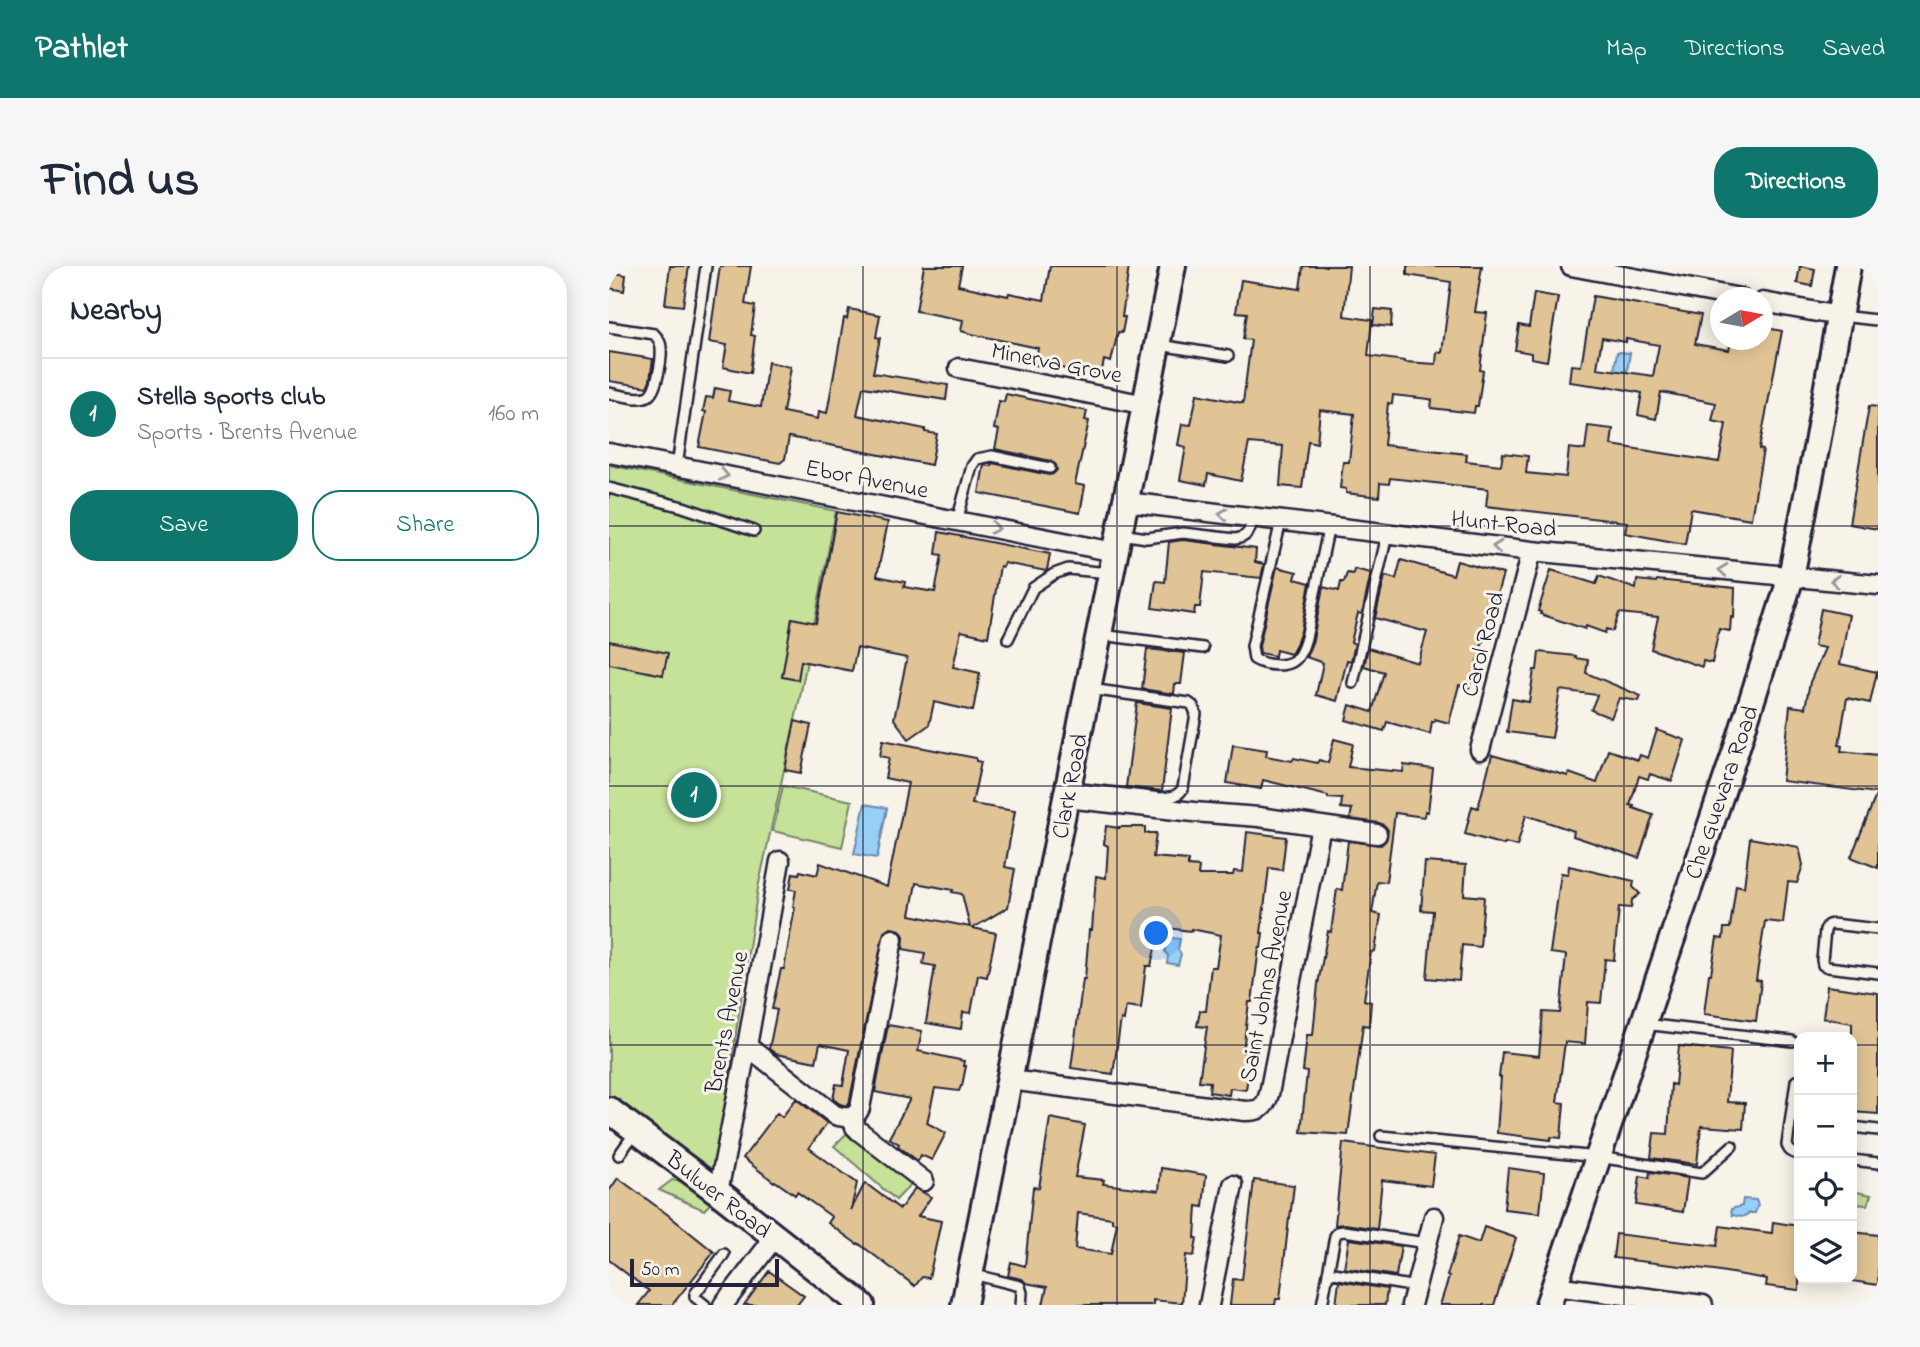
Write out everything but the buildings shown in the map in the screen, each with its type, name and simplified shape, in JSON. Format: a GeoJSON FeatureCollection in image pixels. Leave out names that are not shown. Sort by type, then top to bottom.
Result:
{"type":"FeatureCollection","features":[{"type":"Feature","properties":{"kind":"street","name":"Clark Road"},"geometry":{"type":"LineString","coordinates":[[963,1304],[1173,266]]}},
{"type":"Feature","properties":{"kind":"street"},"geometry":{"type":"LineString","coordinates":[[1571,266],[1710,292]]}},
{"type":"Feature","properties":{"kind":"street","name":"Che Guevara Road"},"geometry":{"type":"LineString","coordinates":[[1551,1296],[1791,577],[1848,266]]}},
{"type":"Feature","properties":{"kind":"street"},"geometry":{"type":"LineString","coordinates":[[1773,304],[1839,316]]}},
{"type":"Feature","properties":{"kind":"street","name":"Minerva Grove"},"geometry":{"type":"LineString","coordinates":[[959,368],[1146,405]]}},
{"type":"Feature","properties":{"kind":"street","name":"Ebor Avenue"},"geometry":{"type":"LineString","coordinates":[[609,453],[1115,553]]}},
{"type":"Feature","properties":{"kind":"street","name":"Hunt Road"},"geometry":{"type":"LineString","coordinates":[[1126,502],[1387,535],[1878,585]]}},
{"type":"Feature","properties":{"kind":"street","name":"Carol Road"},"geometry":{"type":"LineString","coordinates":[[1480,750],[1532,551]]}},
{"type":"Feature","properties":{"kind":"street"},"geometry":{"type":"LineString","coordinates":[[1067,792],[1194,812],[1259,817],[1377,834]]}},
{"type":"Feature","properties":{"kind":"street","name":"Saint Johns Avenue"},"geometry":{"type":"LineString","coordinates":[[1010,1080],[1245,1111],[1261,1110],[1269,1094],[1321,826]]}},
{"type":"Feature","properties":{"kind":"street","name":"Brents Avenue"},"geometry":{"type":"LineString","coordinates":[[718,1192],[780,861]]}},
{"type":"Feature","properties":{"kind":"street"},"geometry":{"type":"LineString","coordinates":[[893,939],[860,1108],[854,1116],[855,1127],[924,1181]]}},
{"type":"Feature","properties":{"kind":"street"},"geometry":{"type":"LineString","coordinates":[[747,1046],[835,1115],[854,1116]]}},
{"type":"Feature","properties":{"kind":"street","name":"Bulwer Road"},"geometry":{"type":"LineString","coordinates":[[610,1114],[637,1130],[862,1305]]}},
{"type":"Feature","properties":{"kind":"street"},"geometry":{"type":"LineString","coordinates":[[1209,1305],[1233,1185]]}},
{"type":"Feature","properties":{"kind":"street"},"geometry":{"type":"LineString","coordinates":[[1413,1296],[1434,1217]]}},
{"type":"Feature","properties":{"kind":"street"},"geometry":{"type":"LineString","coordinates":[[723,1305],[774,1238]]}},
{"type":"Feature","properties":{"kind":"street"},"geometry":{"type":"LineString","coordinates":[[1551,1296],[1703,1305]]}},
{"type":"Feature","properties":{"kind":"lane"},"geometry":{"type":"LineString","coordinates":[[677,466],[706,266]]}},
{"type":"Feature","properties":{"kind":"lane"},"geometry":{"type":"LineString","coordinates":[[1839,316],[1875,320]]}},
{"type":"Feature","properties":{"kind":"lane"},"geometry":{"type":"LineString","coordinates":[[609,327],[654,334],[661,349],[652,394],[642,398],[609,393]]}},
{"type":"Feature","properties":{"kind":"lane"},"geometry":{"type":"LineString","coordinates":[[1158,345],[1228,356]]}},
{"type":"Feature","properties":{"kind":"lane"},"geometry":{"type":"LineString","coordinates":[[957,521],[972,466],[977,459],[992,456],[1049,468]]}},
{"type":"Feature","properties":{"kind":"lane"},"geometry":{"type":"LineString","coordinates":[[609,488],[683,507],[754,531]]}},
{"type":"Feature","properties":{"kind":"lane"},"geometry":{"type":"LineString","coordinates":[[1009,639],[1033,588],[1054,573],[1115,553],[1147,538],[1184,533],[1242,538],[1248,534],[1253,517]]}},
{"type":"Feature","properties":{"kind":"lane"},"geometry":{"type":"LineString","coordinates":[[1281,521],[1252,646],[1254,659],[1275,664],[1293,662],[1299,655],[1307,635],[1329,526]]}},
{"type":"Feature","properties":{"kind":"lane"},"geometry":{"type":"LineString","coordinates":[[1353,683],[1387,535]]}},
{"type":"Feature","properties":{"kind":"lane"},"geometry":{"type":"LineString","coordinates":[[1099,634],[1203,648]]}},
{"type":"Feature","properties":{"kind":"lane"},"geometry":{"type":"LineString","coordinates":[[1067,792],[1172,797],[1178,795],[1183,788],[1196,714],[1193,706],[1189,703],[1089,689]]}},
{"type":"Feature","properties":{"kind":"lane"},"geometry":{"type":"LineString","coordinates":[[1878,929],[1828,925],[1825,930],[1822,960],[1823,965],[1828,967],[1878,973]]}},
{"type":"Feature","properties":{"kind":"lane"},"geometry":{"type":"LineString","coordinates":[[1643,1024],[1792,1041]]}},
{"type":"Feature","properties":{"kind":"lane"},"geometry":{"type":"LineString","coordinates":[[1794,1123],[1787,1144],[1789,1150],[1794,1152]]}},
{"type":"Feature","properties":{"kind":"lane"},"geometry":{"type":"LineString","coordinates":[[1857,1128],[1878,1130]]}},
{"type":"Feature","properties":{"kind":"lane"},"geometry":{"type":"LineString","coordinates":[[618,1155],[637,1130]]}},
{"type":"Feature","properties":{"kind":"lane"},"geometry":{"type":"LineString","coordinates":[[1381,1136],[1598,1157],[1702,1173],[1732,1146]]}},
{"type":"Feature","properties":{"kind":"lane"},"geometry":{"type":"LineString","coordinates":[[1857,1161],[1878,1163]]}},
{"type":"Feature","properties":{"kind":"lane"},"geometry":{"type":"LineString","coordinates":[[1322,1305],[1338,1232],[1427,1243]]}},
{"type":"Feature","properties":{"kind":"lane"},"geometry":{"type":"LineString","coordinates":[[705,1305],[695,1297],[695,1291],[724,1254]]}},
{"type":"Feature","properties":{"kind":"lane"},"geometry":{"type":"LineString","coordinates":[[1328,1272],[1413,1296]]}},
{"type":"Feature","properties":{"kind":"lane"},"geometry":{"type":"LineString","coordinates":[[971,1274],[1020,1286],[1021,1305]]}},
{"type":"Feature","properties":{"kind":"green space"},"geometry":{"type":"Polygon","coordinates":[[[609,465],[836,511],[799,702],[758,888],[714,1177],[609,1096],[609,465]]]}},
{"type":"Feature","properties":{"kind":"green space"},"geometry":{"type":"Polygon","coordinates":[[[783,786],[852,801],[842,847],[773,831],[783,786]]]}},
{"type":"Feature","properties":{"kind":"green space"},"geometry":{"type":"Polygon","coordinates":[[[848,1132],[914,1181],[896,1200],[834,1146],[848,1132]]]}},
{"type":"Feature","properties":{"kind":"green space"},"geometry":{"type":"Polygon","coordinates":[[[672,1180],[694,1184],[731,1183],[704,1210],[659,1190],[672,1180]]]}},
{"type":"Feature","properties":{"kind":"green space"},"geometry":{"type":"Polygon","coordinates":[[[1857,1192],[1871,1195],[1867,1205],[1857,1204],[1857,1192]]]}},
{"type":"Feature","properties":{"kind":"water"},"geometry":{"type":"Polygon","coordinates":[[[1617,352],[1630,353],[1625,385],[1612,384],[1617,352]]]}},
{"type":"Feature","properties":{"kind":"water"},"geometry":{"type":"Polygon","coordinates":[[[865,804],[887,808],[877,858],[854,854],[865,804]]]}},
{"type":"Feature","properties":{"kind":"water"},"geometry":{"type":"Polygon","coordinates":[[[1167,937],[1180,939],[1178,950],[1181,954],[1178,965],[1167,963],[1167,937]]]}},
{"type":"Feature","properties":{"kind":"water"},"geometry":{"type":"Polygon","coordinates":[[[1743,1199],[1756,1200],[1758,1205],[1755,1213],[1742,1217],[1732,1215],[1731,1209],[1742,1206],[1743,1199]]]}},
{"type":"Feature","properties":{"kind":"place","name":"Stella sports club"},"geometry":{"type":"Point","coordinates":[694,795]}}]}
